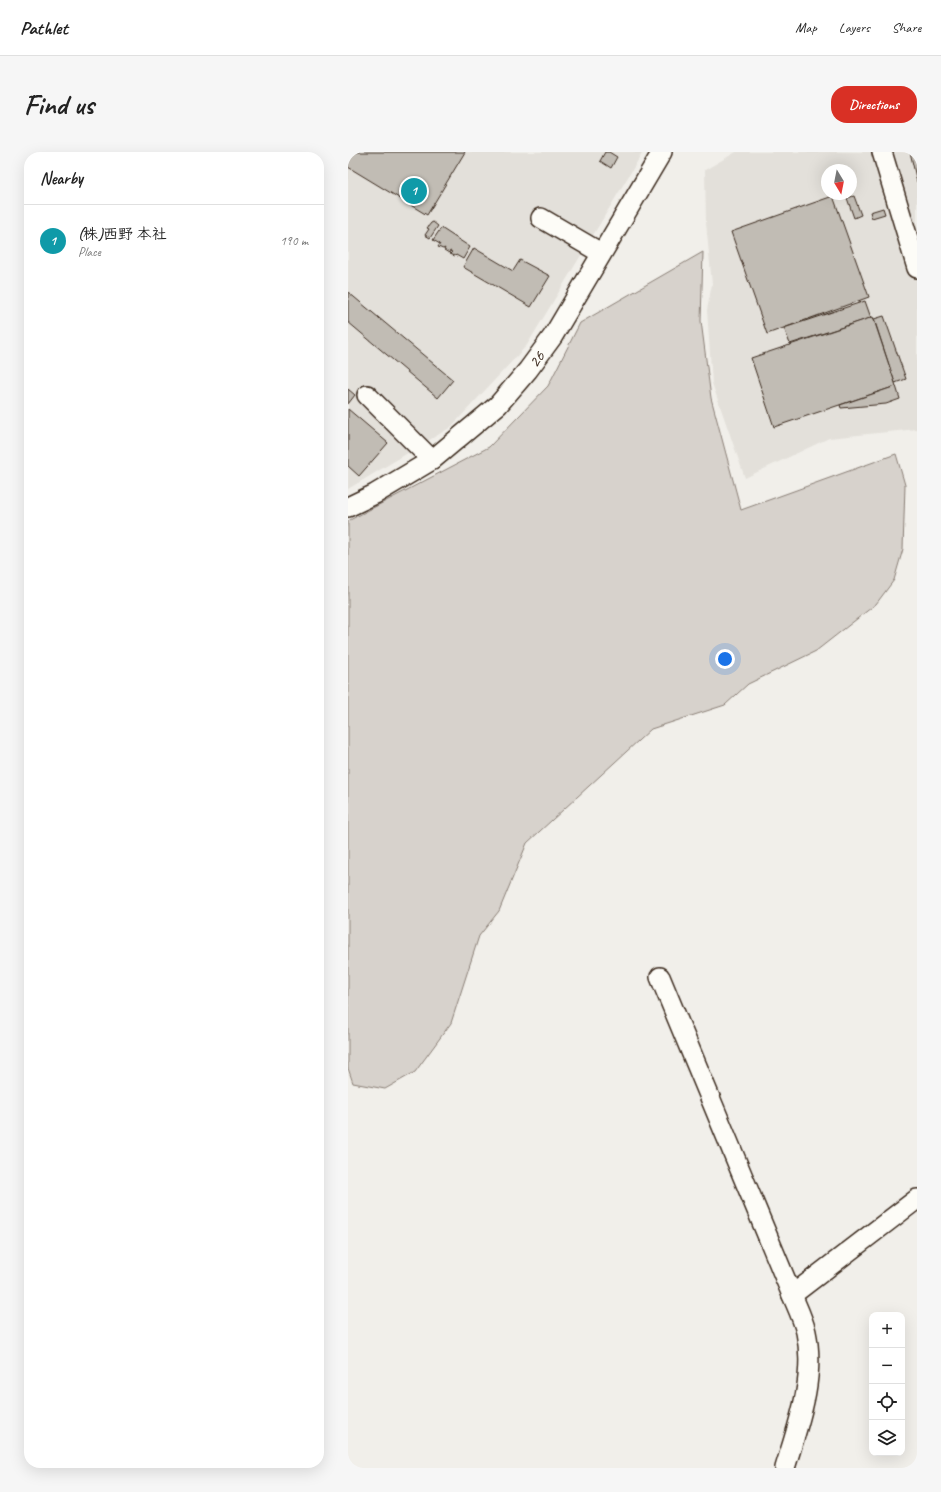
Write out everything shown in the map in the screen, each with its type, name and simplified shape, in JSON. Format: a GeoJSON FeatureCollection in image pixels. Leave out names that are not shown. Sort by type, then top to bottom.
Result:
{"type":"FeatureCollection","features":[{"type":"Feature","properties":{"kind":"street","name":"26"},"geometry":{"type":"LineString","coordinates":[[348,507],[375,494],[432,460],[498,405],[528,370],[553,336],[662,152]]}},
{"type":"Feature","properties":{"kind":"street"},"geometry":{"type":"LineString","coordinates":[[882,152],[917,268]]}},
{"type":"Feature","properties":{"kind":"street"},"geometry":{"type":"LineString","coordinates":[[541,218],[601,253]]}},
{"type":"Feature","properties":{"kind":"street"},"geometry":{"type":"LineString","coordinates":[[367,395],[432,460]]}},
{"type":"Feature","properties":{"kind":"street"},"geometry":{"type":"LineString","coordinates":[[660,977],[806,1332],[809,1359],[804,1405],[785,1468]]}},
{"type":"Feature","properties":{"kind":"street"},"geometry":{"type":"LineString","coordinates":[[792,1295],[917,1199]]}},
{"type":"Feature","properties":{"kind":"shaded area"},"geometry":{"type":"Polygon","coordinates":[[[348,152],[643,152],[527,345],[451,427],[348,489],[348,152]]]}},
{"type":"Feature","properties":{"kind":"shaded area"},"geometry":{"type":"Polygon","coordinates":[[[736,152],[917,152],[917,429],[829,438],[745,478],[712,383],[707,310],[712,284],[706,223],[705,170],[736,152]]]}},
{"type":"Feature","properties":{"kind":"shaded area"},"geometry":{"type":"Polygon","coordinates":[[[703,252],[701,321],[711,398],[741,510],[896,454],[905,485],[903,549],[894,580],[876,604],[816,651],[748,684],[725,705],[651,729],[527,843],[499,911],[479,936],[451,1023],[415,1072],[385,1089],[353,1083],[348,1068],[348,521],[489,447],[548,386],[580,323],[703,252]]]}},
{"type":"Feature","properties":{"kind":"building"},"geometry":{"type":"Polygon","coordinates":[[[348,152],[465,152],[427,215],[348,167],[348,152]]]}},
{"type":"Feature","properties":{"kind":"building"},"geometry":{"type":"Polygon","coordinates":[[[605,152],[609,152],[617,157],[611,168],[600,161],[605,152]]]}},
{"type":"Feature","properties":{"kind":"building"},"geometry":{"type":"Polygon","coordinates":[[[910,152],[917,152],[917,182],[910,152]]]}},
{"type":"Feature","properties":{"kind":"building"},"geometry":{"type":"Polygon","coordinates":[[[822,200],[834,200],[869,297],[767,334],[731,232],[822,200]]]}},
{"type":"Feature","properties":{"kind":"building"},"geometry":{"type":"Polygon","coordinates":[[[848,200],[855,200],[861,215],[854,218],[848,200]]]}},
{"type":"Feature","properties":{"kind":"building"},"geometry":{"type":"Polygon","coordinates":[[[883,208],[885,214],[872,218],[870,212],[883,208]]]}},
{"type":"Feature","properties":{"kind":"building"},"geometry":{"type":"Polygon","coordinates":[[[433,222],[438,226],[430,238],[425,235],[429,229],[427,228],[433,222]]]}},
{"type":"Feature","properties":{"kind":"building"},"geometry":{"type":"Polygon","coordinates":[[[441,228],[470,247],[463,259],[456,255],[450,254],[452,252],[450,251],[449,253],[444,250],[445,248],[443,249],[438,247],[440,244],[433,240],[441,228]]]}},
{"type":"Feature","properties":{"kind":"building"},"geometry":{"type":"Polygon","coordinates":[[[474,248],[513,271],[520,260],[550,276],[531,307],[463,267],[474,248]]]}},
{"type":"Feature","properties":{"kind":"building"},"geometry":{"type":"Polygon","coordinates":[[[348,292],[453,380],[438,398],[348,322],[348,292]]]}},
{"type":"Feature","properties":{"kind":"building"},"geometry":{"type":"Polygon","coordinates":[[[865,301],[871,318],[790,344],[784,328],[865,301]]]}},
{"type":"Feature","properties":{"kind":"building"},"geometry":{"type":"Polygon","coordinates":[[[884,316],[906,379],[895,383],[874,319],[884,316]]]}},
{"type":"Feature","properties":{"kind":"building"},"geometry":{"type":"Polygon","coordinates":[[[873,317],[896,386],[774,427],[751,358],[873,317]]]}},
{"type":"Feature","properties":{"kind":"building"},"geometry":{"type":"Polygon","coordinates":[[[896,386],[900,399],[886,404],[841,408],[840,405],[896,386]]]}},
{"type":"Feature","properties":{"kind":"building"},"geometry":{"type":"Polygon","coordinates":[[[348,389],[355,395],[348,404],[348,389]]]}},
{"type":"Feature","properties":{"kind":"building"},"geometry":{"type":"Polygon","coordinates":[[[348,409],[388,443],[359,476],[348,466],[348,409]]]}},
{"type":"Feature","properties":{"kind":"place","name":"(株)西野 本社"},"geometry":{"type":"Point","coordinates":[414,191]}}]}
